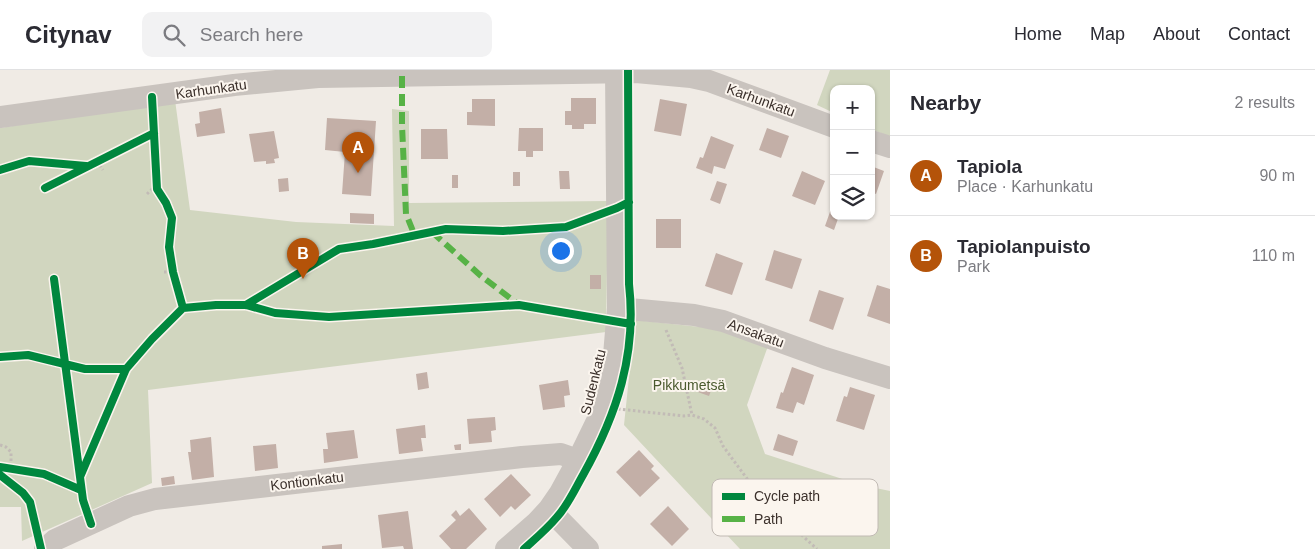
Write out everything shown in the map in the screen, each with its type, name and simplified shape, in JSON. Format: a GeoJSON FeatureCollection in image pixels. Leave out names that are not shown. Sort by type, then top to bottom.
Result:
{"type":"FeatureCollection","features":[{"type":"Feature","properties":{"kind":"street","name":"Karhunkatu"},"geometry":{"type":"LineString","coordinates":[[0,117],[234,85],[318,77],[616,71],[690,77],[709,81],[830,126]]}},
{"type":"Feature","properties":{"kind":"street","name":"Sudenkatu"},"geometry":{"type":"LineString","coordinates":[[506,549],[549,509],[578,460],[597,420],[611,376],[618,308],[616,71]]}},
{"type":"Feature","properties":{"kind":"street"},"geometry":{"type":"LineString","coordinates":[[875,142],[890,147]]}},
{"type":"Feature","properties":{"kind":"street","name":"Ansakatu"},"geometry":{"type":"LineString","coordinates":[[618,308],[694,315],[723,321],[825,358],[890,378]]}},
{"type":"Feature","properties":{"kind":"street","name":"Kontionkatu"},"geometry":{"type":"LineString","coordinates":[[45,549],[55,540],[129,506],[155,499],[522,456],[561,454],[578,460]]}},
{"type":"Feature","properties":{"kind":"street"},"geometry":{"type":"LineString","coordinates":[[549,509],[588,549]]}},
{"type":"Feature","properties":{"kind":"path"},"geometry":{"type":"LineString","coordinates":[[103,170],[95,162],[105,157]]}},
{"type":"Feature","properties":{"kind":"path"},"geometry":{"type":"LineString","coordinates":[[157,176],[157,189],[162,196]]}},
{"type":"Feature","properties":{"kind":"path"},"geometry":{"type":"LineString","coordinates":[[147,194],[157,184]]}},
{"type":"Feature","properties":{"kind":"path"},"geometry":{"type":"LineString","coordinates":[[164,272],[173,268],[176,281]]}},
{"type":"Feature","properties":{"kind":"path"},"geometry":{"type":"LineString","coordinates":[[658,311],[682,368],[692,415]]}},
{"type":"Feature","properties":{"kind":"path"},"geometry":{"type":"LineString","coordinates":[[618,399],[614,411],[692,415],[704,419],[715,428],[723,446],[747,479]]}},
{"type":"Feature","properties":{"kind":"path"},"geometry":{"type":"LineString","coordinates":[[0,445],[6,447],[11,452],[14,470],[0,467]]}},
{"type":"Feature","properties":{"kind":"path"},"geometry":{"type":"LineString","coordinates":[[803,536],[818,549]]}},
{"type":"Feature","properties":{"kind":"green space"},"geometry":{"type":"Polygon","coordinates":[[[830,70],[890,70],[890,137],[875,131],[875,85],[830,85],[830,111],[817,105],[830,70]]]}},
{"type":"Feature","properties":{"kind":"green space"},"geometry":{"type":"Polygon","coordinates":[[[175,100],[190,210],[296,222],[394,226],[392,109],[409,111],[409,203],[608,201],[606,332],[148,390],[152,483],[22,541],[21,507],[0,507],[0,128],[175,100]]]}},
{"type":"Feature","properties":{"kind":"green space","name":"Pikkumetsä"},"geometry":{"type":"Polygon","coordinates":[[[635,320],[719,329],[768,346],[747,405],[765,454],[842,479],[712,479],[712,519],[624,425],[635,320]]]}},
{"type":"Feature","properties":{"kind":"green space","name":"Pikkumetsä"},"geometry":{"type":"Polygon","coordinates":[[[878,489],[890,491],[890,549],[740,549],[728,536],[878,536],[878,489]]]}},
{"type":"Feature","properties":{"kind":"building"},"geometry":{"type":"Polygon","coordinates":[[[571,98],[596,98],[596,124],[584,124],[584,129],[572,129],[572,125],[565,125],[565,111],[571,111],[571,98]]]}},
{"type":"Feature","properties":{"kind":"building"},"geometry":{"type":"Polygon","coordinates":[[[472,99],[495,99],[495,126],[467,125],[467,112],[472,112],[472,99]]]}},
{"type":"Feature","properties":{"kind":"building"},"geometry":{"type":"Polygon","coordinates":[[[660,99],[687,104],[681,136],[654,131],[660,99]]]}},
{"type":"Feature","properties":{"kind":"building"},"geometry":{"type":"Polygon","coordinates":[[[221,108],[225,133],[197,137],[195,124],[200,123],[199,112],[221,108]]]}},
{"type":"Feature","properties":{"kind":"building"},"geometry":{"type":"Polygon","coordinates":[[[327,118],[376,121],[371,196],[342,194],[345,152],[325,150],[327,118]]]}},
{"type":"Feature","properties":{"kind":"building"},"geometry":{"type":"Polygon","coordinates":[[[519,128],[543,128],[543,151],[533,151],[533,157],[526,157],[526,151],[518,151],[519,128]]]}},
{"type":"Feature","properties":{"kind":"building"},"geometry":{"type":"Polygon","coordinates":[[[767,128],[789,136],[781,158],[759,150],[767,128]]]}},
{"type":"Feature","properties":{"kind":"building"},"geometry":{"type":"Polygon","coordinates":[[[421,129],[447,129],[448,159],[421,159],[421,129]]]}},
{"type":"Feature","properties":{"kind":"building"},"geometry":{"type":"Polygon","coordinates":[[[274,131],[279,158],[274,159],[275,163],[266,164],[266,161],[254,162],[249,134],[274,131]]]}},
{"type":"Feature","properties":{"kind":"building"},"geometry":{"type":"Polygon","coordinates":[[[711,136],[734,145],[725,169],[714,166],[712,174],[696,168],[700,157],[703,158],[711,136]]]}},
{"type":"Feature","properties":{"kind":"building"},"geometry":{"type":"Polygon","coordinates":[[[875,168],[884,171],[875,194],[875,168]]]}},
{"type":"Feature","properties":{"kind":"building"},"geometry":{"type":"Polygon","coordinates":[[[559,171],[569,171],[570,189],[560,189],[559,171]]]}},
{"type":"Feature","properties":{"kind":"building"},"geometry":{"type":"Polygon","coordinates":[[[802,171],[825,181],[815,205],[792,196],[802,171]]]}},
{"type":"Feature","properties":{"kind":"building"},"geometry":{"type":"Polygon","coordinates":[[[513,172],[520,172],[520,186],[513,186],[513,172]]]}},
{"type":"Feature","properties":{"kind":"building"},"geometry":{"type":"Polygon","coordinates":[[[452,175],[458,175],[458,188],[452,188],[452,175]]]}},
{"type":"Feature","properties":{"kind":"building"},"geometry":{"type":"Polygon","coordinates":[[[288,178],[289,191],[279,192],[278,179],[288,178]]]}},
{"type":"Feature","properties":{"kind":"building"},"geometry":{"type":"Polygon","coordinates":[[[717,181],[727,184],[720,204],[710,200],[717,181]]]}},
{"type":"Feature","properties":{"kind":"building"},"geometry":{"type":"Polygon","coordinates":[[[830,212],[830,220],[838,220],[834,230],[825,226],[830,212]]]}},
{"type":"Feature","properties":{"kind":"building"},"geometry":{"type":"Polygon","coordinates":[[[350,213],[374,214],[374,224],[350,223],[350,213]]]}},
{"type":"Feature","properties":{"kind":"building"},"geometry":{"type":"Polygon","coordinates":[[[656,219],[681,219],[681,248],[656,248],[656,219]]]}},
{"type":"Feature","properties":{"kind":"building"},"geometry":{"type":"Polygon","coordinates":[[[774,250],[802,259],[792,289],[765,280],[774,250]]]}},
{"type":"Feature","properties":{"kind":"building"},"geometry":{"type":"Polygon","coordinates":[[[716,253],[743,263],[732,295],[705,286],[716,253]]]}},
{"type":"Feature","properties":{"kind":"building"},"geometry":{"type":"Polygon","coordinates":[[[590,275],[601,275],[601,289],[590,289],[590,275]]]}},
{"type":"Feature","properties":{"kind":"building"},"geometry":{"type":"Polygon","coordinates":[[[877,285],[890,289],[890,324],[867,316],[877,285]]]}},
{"type":"Feature","properties":{"kind":"building"},"geometry":{"type":"Polygon","coordinates":[[[819,290],[844,298],[833,330],[809,321],[819,290]]]}},
{"type":"Feature","properties":{"kind":"building"},"geometry":{"type":"Polygon","coordinates":[[[792,367],[814,375],[804,405],[797,402],[793,413],[776,408],[792,367]]]}},
{"type":"Feature","properties":{"kind":"building"},"geometry":{"type":"Polygon","coordinates":[[[427,372],[429,388],[418,390],[416,374],[427,372]]]}},
{"type":"Feature","properties":{"kind":"building"},"geometry":{"type":"Polygon","coordinates":[[[568,380],[570,395],[564,396],[565,407],[543,410],[539,385],[568,380]]]}},
{"type":"Feature","properties":{"kind":"building"},"geometry":{"type":"Polygon","coordinates":[[[698,383],[712,388],[709,396],[695,391],[698,383]]]}},
{"type":"Feature","properties":{"kind":"building"},"geometry":{"type":"Polygon","coordinates":[[[850,387],[875,395],[864,430],[836,421],[844,396],[847,397],[850,387]]]}},
{"type":"Feature","properties":{"kind":"building"},"geometry":{"type":"Polygon","coordinates":[[[495,417],[496,430],[491,431],[492,442],[469,444],[467,419],[495,417]]]}},
{"type":"Feature","properties":{"kind":"building"},"geometry":{"type":"Polygon","coordinates":[[[425,425],[426,438],[421,438],[423,451],[399,454],[396,429],[425,425]]]}},
{"type":"Feature","properties":{"kind":"building"},"geometry":{"type":"Polygon","coordinates":[[[354,430],[358,458],[324,463],[323,449],[328,449],[326,433],[354,430]]]}},
{"type":"Feature","properties":{"kind":"building"},"geometry":{"type":"Polygon","coordinates":[[[778,434],[798,441],[793,456],[773,450],[778,434]]]}},
{"type":"Feature","properties":{"kind":"building"},"geometry":{"type":"Polygon","coordinates":[[[211,437],[214,477],[192,480],[188,452],[191,452],[190,440],[211,437]]]}},
{"type":"Feature","properties":{"kind":"building"},"geometry":{"type":"Polygon","coordinates":[[[276,444],[278,468],[255,471],[253,446],[276,444]]]}},
{"type":"Feature","properties":{"kind":"building"},"geometry":{"type":"Polygon","coordinates":[[[461,444],[461,450],[455,450],[454,445],[461,444]]]}},
{"type":"Feature","properties":{"kind":"building"},"geometry":{"type":"Polygon","coordinates":[[[639,450],[654,466],[651,469],[660,478],[640,497],[616,472],[639,450]]]}},
{"type":"Feature","properties":{"kind":"building"},"geometry":{"type":"Polygon","coordinates":[[[511,474],[531,495],[515,510],[511,506],[500,517],[484,499],[511,474]]]}},
{"type":"Feature","properties":{"kind":"building"},"geometry":{"type":"Polygon","coordinates":[[[174,476],[175,484],[162,486],[161,478],[174,476]]]}},
{"type":"Feature","properties":{"kind":"building"},"geometry":{"type":"Polygon","coordinates":[[[668,506],[689,529],[672,546],[650,524],[668,506]]]}},
{"type":"Feature","properties":{"kind":"building"},"geometry":{"type":"Polygon","coordinates":[[[469,508],[487,529],[466,549],[451,549],[439,536],[456,520],[451,515],[456,510],[460,516],[469,508]]]}},
{"type":"Feature","properties":{"kind":"building"},"geometry":{"type":"Polygon","coordinates":[[[408,511],[413,549],[404,549],[403,546],[382,548],[378,515],[408,511]]]}},
{"type":"Feature","properties":{"kind":"building"},"geometry":{"type":"Polygon","coordinates":[[[342,544],[342,549],[322,549],[322,546],[342,544]]]}},
{"type":"Feature","properties":{"kind":"marked path"},"geometry":{"type":"LineString","coordinates":[[402,76],[406,214],[415,236]]}},
{"type":"Feature","properties":{"kind":"marked path"},"geometry":{"type":"LineString","coordinates":[[432,232],[481,276],[518,304]]}},
{"type":"Feature","properties":{"kind":"cycle path"},"geometry":{"type":"LineString","coordinates":[[524,549],[545,530],[568,502],[606,429],[622,383],[630,335],[631,310],[629,284],[628,70]]}},
{"type":"Feature","properties":{"kind":"cycle path"},"geometry":{"type":"LineString","coordinates":[[91,524],[83,500],[80,477],[126,369],[183,308],[173,272],[169,247],[172,218],[166,203],[157,189],[152,97]]}},
{"type":"Feature","properties":{"kind":"cycle path"},"geometry":{"type":"LineString","coordinates":[[45,188],[154,133]]}},
{"type":"Feature","properties":{"kind":"cycle path"},"geometry":{"type":"LineString","coordinates":[[0,170],[29,161],[86,166]]}},
{"type":"Feature","properties":{"kind":"cycle path"},"geometry":{"type":"LineString","coordinates":[[246,305],[339,249],[446,229],[503,231],[566,227],[629,202]]}},
{"type":"Feature","properties":{"kind":"cycle path"},"geometry":{"type":"LineString","coordinates":[[54,279],[80,477]]}},
{"type":"Feature","properties":{"kind":"cycle path"},"geometry":{"type":"LineString","coordinates":[[183,308],[246,305],[275,313],[329,317],[519,305],[631,324]]}},
{"type":"Feature","properties":{"kind":"cycle path"},"geometry":{"type":"LineString","coordinates":[[0,357],[28,355],[85,369],[126,369]]}},
{"type":"Feature","properties":{"kind":"cycle path"},"geometry":{"type":"LineString","coordinates":[[0,467],[44,474],[81,490]]}},
{"type":"Feature","properties":{"kind":"cycle path"},"geometry":{"type":"LineString","coordinates":[[0,475],[23,493],[30,502],[41,549]]}},
{"type":"Feature","properties":{"kind":"place","name":"Tapiola"},"geometry":{"type":"Point","coordinates":[358,173]}},
{"type":"Feature","properties":{"kind":"place","name":"Tapiolanpuisto"},"geometry":{"type":"Point","coordinates":[303,279]}}]}
